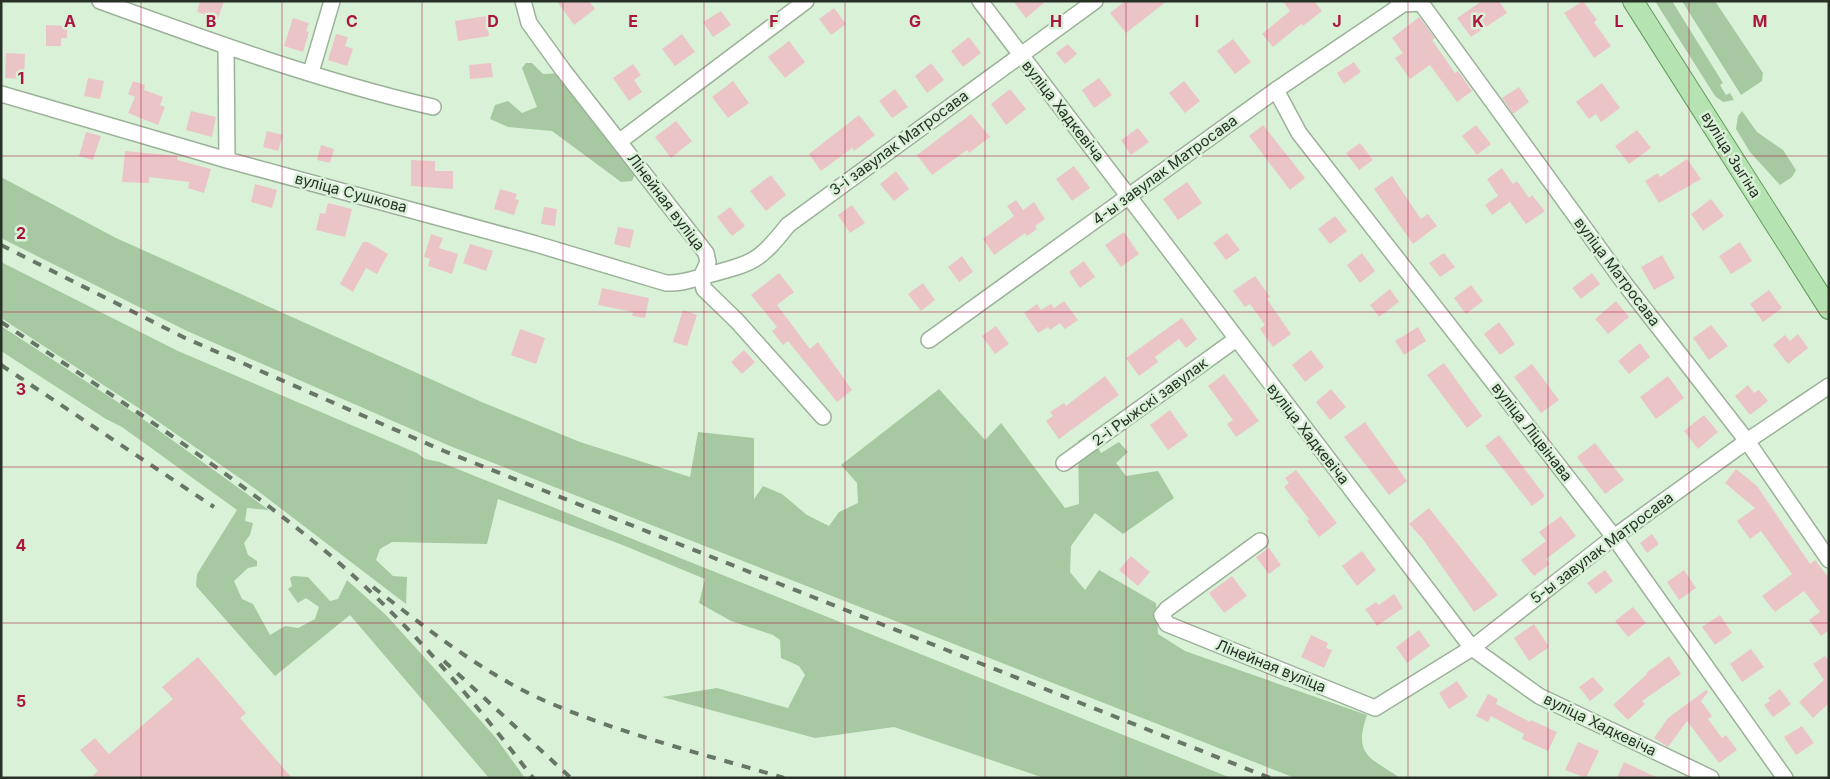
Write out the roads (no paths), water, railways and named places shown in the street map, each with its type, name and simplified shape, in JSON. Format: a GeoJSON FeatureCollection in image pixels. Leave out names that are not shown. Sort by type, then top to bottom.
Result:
{"type":"FeatureCollection","features":[{"type":"Feature","properties":{"kind":"main road","name":"вуліца Зыгіна"},"geometry":{"type":"LineString","coordinates":[[1633,1],[1829,309]]}},
{"type":"Feature","properties":{"kind":"street"},"geometry":{"type":"LineString","coordinates":[[100,1],[226,47],[375,93],[433,106]]}},
{"type":"Feature","properties":{"kind":"street"},"geometry":{"type":"LineString","coordinates":[[311,72],[332,1]]}},
{"type":"Feature","properties":{"kind":"street","name":"Лінейная вуліца"},"geometry":{"type":"LineString","coordinates":[[523,1],[529,23],[563,70],[706,253],[708,262],[701,277]]}},
{"type":"Feature","properties":{"kind":"street"},"geometry":{"type":"LineString","coordinates":[[620,141],[806,1]]}},
{"type":"Feature","properties":{"kind":"street","name":"вуліца Хадкевіча"},"geometry":{"type":"LineString","coordinates":[[980,1],[1019,55],[1129,196],[1236,340],[1472,648],[1539,696],[1710,778]]}},
{"type":"Feature","properties":{"kind":"street","name":"3-і завулак Матросава"},"geometry":{"type":"LineString","coordinates":[[701,277],[748,265],[768,251],[788,225],[1095,1]]}},
{"type":"Feature","properties":{"kind":"street","name":"вуліца Матросава"},"geometry":{"type":"LineString","coordinates":[[1400,2],[1423,2],[1625,284],[1747,441],[1829,560]]}},
{"type":"Feature","properties":{"kind":"street","name":"4-ы завулак Матросава"},"geometry":{"type":"LineString","coordinates":[[929,340],[1400,2]]}},
{"type":"Feature","properties":{"kind":"street"},"geometry":{"type":"LineString","coordinates":[[226,47],[227,160]]}},
{"type":"Feature","properties":{"kind":"street","name":"вуліца Ліцвінава"},"geometry":{"type":"LineString","coordinates":[[1276,90],[1300,133],[1614,537],[1785,778]]}},
{"type":"Feature","properties":{"kind":"street","name":"вуліца Сушкова"},"geometry":{"type":"LineString","coordinates":[[1,94],[227,160],[408,208],[666,283],[681,284],[701,277]]}},
{"type":"Feature","properties":{"kind":"street"},"geometry":{"type":"LineString","coordinates":[[701,277],[704,289],[737,321],[823,418]]}},
{"type":"Feature","properties":{"kind":"street","name":"2-і Рыжскі завулак"},"geometry":{"type":"LineString","coordinates":[[1064,464],[1236,340]]}},
{"type":"Feature","properties":{"kind":"street","name":"5-ы завулак Матросава"},"geometry":{"type":"LineString","coordinates":[[1375,708],[1472,648],[1614,537],[1747,441],[1829,386]]}},
{"type":"Feature","properties":{"kind":"street","name":"Лінейная вуліца"},"geometry":{"type":"LineString","coordinates":[[1260,541],[1167,609],[1162,616],[1167,624],[1375,708]]}},
{"type":"Feature","properties":{"kind":"railway"},"geometry":{"type":"LineString","coordinates":[[1,245],[185,338],[444,451],[1270,778]]}},
{"type":"Feature","properties":{"kind":"railway"},"geometry":{"type":"LineString","coordinates":[[1,322],[199,455],[276,511],[344,567],[402,623],[457,683],[533,778]]}},
{"type":"Feature","properties":{"kind":"railway"},"geometry":{"type":"LineString","coordinates":[[1,365],[214,507]]}},
{"type":"Feature","properties":{"kind":"railway"},"geometry":{"type":"LineString","coordinates":[[373,587],[476,663],[543,700],[632,733],[784,778]]}},
{"type":"Feature","properties":{"kind":"railway"},"geometry":{"type":"LineString","coordinates":[[444,661],[571,778]]}}]}
